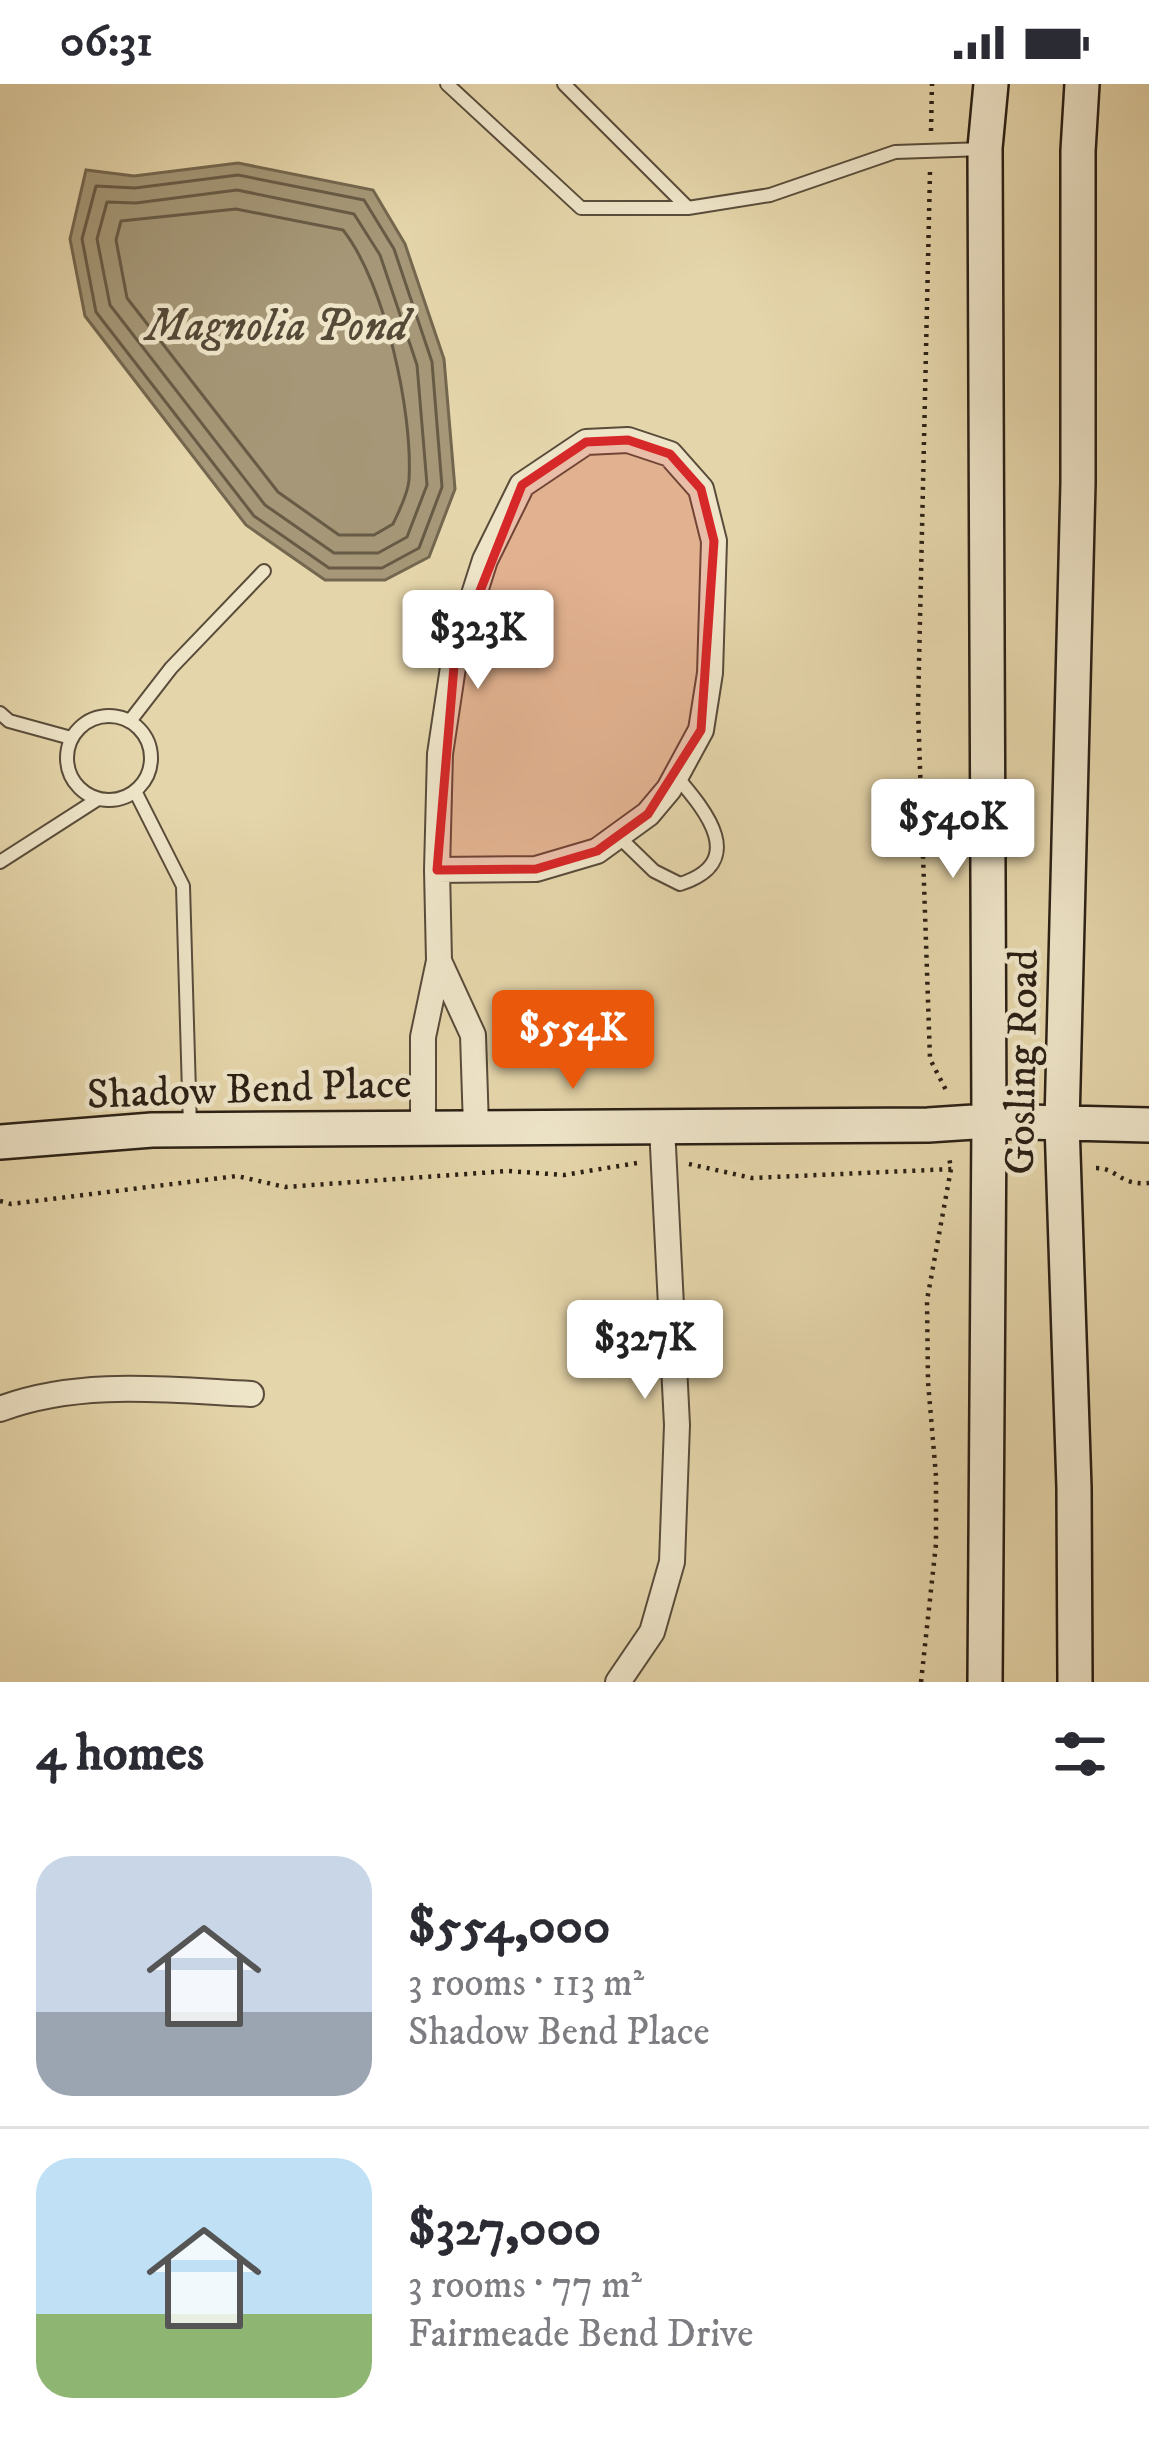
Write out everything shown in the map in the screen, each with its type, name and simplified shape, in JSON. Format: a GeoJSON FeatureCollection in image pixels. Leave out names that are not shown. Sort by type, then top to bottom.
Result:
{"type":"FeatureCollection","features":[{"type":"Feature","properties":{"kind":"main road","name":"Gosling Road"},"geometry":{"type":"LineString","coordinates":[[985,1682],[989,1121],[986,148],[992,84]]}},
{"type":"Feature","properties":{"kind":"main road","name":"Gosling Road"},"geometry":{"type":"LineString","coordinates":[[1075,1682],[1075,1488],[1062,1123],[1078,483],[1082,84]]}},
{"type":"Feature","properties":{"kind":"main road","name":"Shadow Bend Place"},"geometry":{"type":"LineString","coordinates":[[0,1142],[190,1130],[476,1127],[663,1143],[989,1121],[1149,1125]]}},
{"type":"Feature","properties":{"kind":"street"},"geometry":{"type":"LineString","coordinates":[[423,1127],[423,1036],[439,961],[437,870],[440,754],[446,701],[469,602],[502,520],[522,485],[586,442],[628,440],[670,454],[701,489],[714,541],[710,673],[701,730],[676,776],[648,814],[597,851],[536,869],[437,870]]}},
{"type":"Feature","properties":{"kind":"street"},"geometry":{"type":"LineString","coordinates":[[439,961],[473,1035],[476,1127]]}},
{"type":"Feature","properties":{"kind":"street"},"geometry":{"type":"LineString","coordinates":[[617,1682],[652,1632],[672,1562],[676,1425],[663,1143]]}},
{"type":"Feature","properties":{"kind":"street"},"geometry":{"type":"LineString","coordinates":[[0,1409],[78,1391],[251,1394]]}},
{"type":"Feature","properties":{"kind":"lane"},"geometry":{"type":"LineString","coordinates":[[447,84],[581,208],[688,208],[770,195],[896,152],[986,148]]}},
{"type":"Feature","properties":{"kind":"lane"},"geometry":{"type":"LineString","coordinates":[[563,84],[688,208]]}},
{"type":"Feature","properties":{"kind":"lane"},"geometry":{"type":"LineString","coordinates":[[130,721],[171,668],[264,571]]}},
{"type":"Feature","properties":{"kind":"lane"},"geometry":{"type":"LineString","coordinates":[[0,712],[9,721],[71,738]]}},
{"type":"Feature","properties":{"kind":"lane"},"geometry":{"type":"LineString","coordinates":[[0,862],[98,799],[122,798],[145,781],[152,754],[141,730],[130,721],[104,716],[91,720],[71,738],[67,766],[72,780],[98,799]]}},
{"type":"Feature","properties":{"kind":"lane"},"geometry":{"type":"LineString","coordinates":[[620,837],[655,872],[680,884],[699,878],[712,864],[719,848],[713,826],[676,776]]}},
{"type":"Feature","properties":{"kind":"lane"},"geometry":{"type":"LineString","coordinates":[[135,791],[183,886],[190,1130]]}},
{"type":"Feature","properties":{"kind":"path"},"geometry":{"type":"LineString","coordinates":[[921,1682],[935,1544],[928,1300],[951,1169],[944,1125],[947,1090],[930,1059],[918,710],[932,84]]}},
{"type":"Feature","properties":{"kind":"path"},"geometry":{"type":"LineString","coordinates":[[0,1201],[11,1204],[238,1177],[285,1187],[508,1171],[565,1175],[663,1143],[752,1178],[987,1169]]}},
{"type":"Feature","properties":{"kind":"path"},"geometry":{"type":"LineString","coordinates":[[1062,1170],[1104,1168],[1130,1185],[1149,1183]]}},
{"type":"Feature","properties":{"kind":"highlighted area"},"geometry":{"type":"Polygon","coordinates":[[[628,440],[670,454],[701,489],[714,541],[701,730],[648,814],[597,851],[536,869],[437,870],[455,654],[522,485],[586,442],[628,440]]]}},
{"type":"Feature","properties":{"kind":"water","name":"Magnolia Pond"},"geometry":{"type":"Polygon","coordinates":[[[238,163],[373,190],[405,244],[444,359],[455,489],[429,557],[385,580],[325,580],[246,525],[85,316],[70,239],[86,170],[134,176],[238,163]]]}}]}
